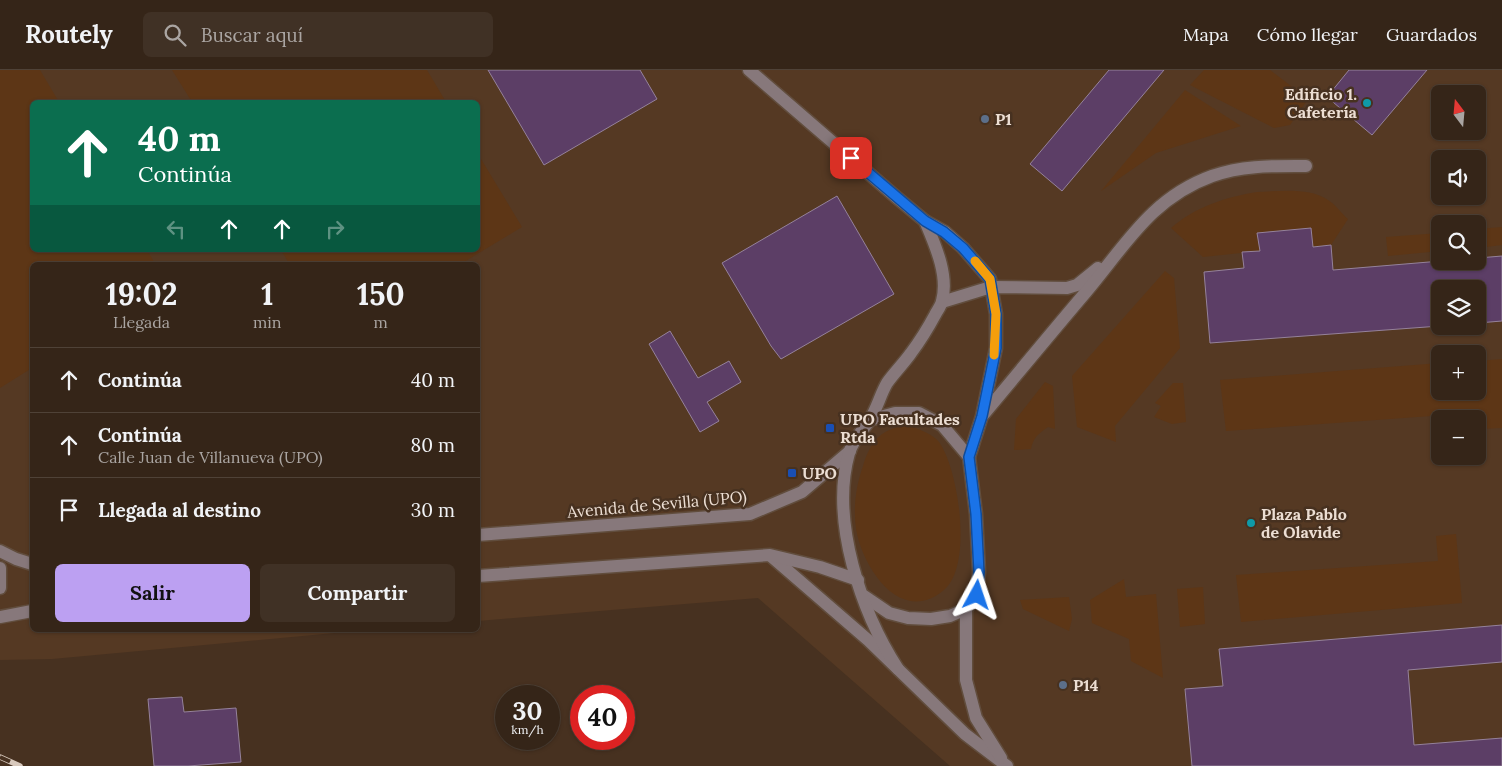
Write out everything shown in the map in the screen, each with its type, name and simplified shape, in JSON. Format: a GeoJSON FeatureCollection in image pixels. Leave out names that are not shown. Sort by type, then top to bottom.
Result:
{"type":"FeatureCollection","features":[{"type":"Feature","properties":{"kind":"street"},"geometry":{"type":"LineString","coordinates":[[750,70],[925,221],[944,232],[963,248],[990,279],[996,314],[996,348],[982,416],[969,457],[976,514],[979,572],[977,595],[966,609],[940,617],[908,618],[888,614],[863,595]]}},
{"type":"Feature","properties":{"kind":"street"},"geometry":{"type":"LineString","coordinates":[[982,416],[1125,240],[1158,208],[1182,191],[1211,177],[1256,166],[1306,166]]}},
{"type":"Feature","properties":{"kind":"street"},"geometry":{"type":"LineString","coordinates":[[898,669],[882,645],[858,580],[843,521],[842,496],[850,451],[858,434],[870,420],[887,383],[922,338],[942,302],[943,277],[937,249],[925,221]]}},
{"type":"Feature","properties":{"kind":"street"},"geometry":{"type":"LineString","coordinates":[[942,302],[991,287],[1067,288],[1077,285],[1114,255]]}},
{"type":"Feature","properties":{"kind":"street"},"geometry":{"type":"LineString","coordinates":[[870,420],[895,413],[919,413],[942,425],[969,457]]}},
{"type":"Feature","properties":{"kind":"street","name":"Avenida de Sevilla (UPO)"},"geometry":{"type":"LineString","coordinates":[[480,536],[750,514],[802,492],[850,451]]}},
{"type":"Feature","properties":{"kind":"street"},"geometry":{"type":"LineString","coordinates":[[0,551],[30,563]]}},
{"type":"Feature","properties":{"kind":"street"},"geometry":{"type":"LineString","coordinates":[[480,576],[770,555],[820,567],[858,580]]}},
{"type":"Feature","properties":{"kind":"street"},"geometry":{"type":"LineString","coordinates":[[770,555],[868,640],[965,734],[1006,765]]}},
{"type":"Feature","properties":{"kind":"street"},"geometry":{"type":"LineString","coordinates":[[0,568],[0,588]]}},
{"type":"Feature","properties":{"kind":"street"},"geometry":{"type":"LineString","coordinates":[[966,609],[966,680],[976,718],[1006,765]]}},
{"type":"Feature","properties":{"kind":"street"},"geometry":{"type":"LineString","coordinates":[[0,617],[30,611]]}},
{"type":"Feature","properties":{"kind":"shaded area"},"geometry":{"type":"Polygon","coordinates":[[[0,70],[1502,70],[1502,766],[950,766],[758,598],[480,621],[480,262],[30,262],[30,632],[345,632],[52,659],[0,660],[0,70]]]}},
{"type":"Feature","properties":{"kind":"shaded area"},"geometry":{"type":"Polygon","coordinates":[[[0,70],[40,70],[58,100],[30,100],[30,252],[148,252],[154,262],[30,262],[30,369],[0,388],[0,70]]]}},
{"type":"Feature","properties":{"kind":"shaded area"},"geometry":{"type":"Polygon","coordinates":[[[172,70],[427,70],[445,100],[191,100],[172,70]]]}},
{"type":"Feature","properties":{"kind":"shaded area"},"geometry":{"type":"Polygon","coordinates":[[[1204,70],[1270,70],[1308,99],[1290,125],[1274,128],[1190,85],[1204,70]]]}},
{"type":"Feature","properties":{"kind":"shaded area"},"geometry":{"type":"Polygon","coordinates":[[[1185,90],[1241,126],[1156,153],[1101,191],[1185,90]]]}},
{"type":"Feature","properties":{"kind":"shaded area"},"geometry":{"type":"Polygon","coordinates":[[[480,157],[522,227],[464,262],[288,262],[282,252],[480,252],[480,157]]]}},
{"type":"Feature","properties":{"kind":"shaded area"},"geometry":{"type":"Polygon","coordinates":[[[1303,191],[1312,193],[1331,202],[1348,219],[1331,245],[1313,247],[1310,228],[1257,233],[1260,251],[1203,257],[1171,228],[1190,214],[1211,204],[1257,192],[1303,191]]]}},
{"type":"Feature","properties":{"kind":"shaded area"},"geometry":{"type":"Polygon","coordinates":[[[1502,227],[1502,245],[1486,247],[1486,228],[1502,227]]]}},
{"type":"Feature","properties":{"kind":"shaded area"},"geometry":{"type":"Polygon","coordinates":[[[1431,234],[1431,252],[1388,256],[1386,237],[1431,234]]]}},
{"type":"Feature","properties":{"kind":"shaded area"},"geometry":{"type":"Polygon","coordinates":[[[1165,271],[1174,278],[1180,348],[1115,426],[1116,442],[1077,427],[1072,376],[1165,271]]]}},
{"type":"Feature","properties":{"kind":"shaded area"},"geometry":{"type":"Polygon","coordinates":[[[1502,359],[1502,428],[1486,429],[1486,410],[1431,410],[1431,416],[1226,431],[1220,380],[1431,364],[1431,400],[1486,400],[1486,360],[1502,359]]]}},
{"type":"Feature","properties":{"kind":"shaded area"},"geometry":{"type":"Polygon","coordinates":[[[1045,382],[1053,386],[1055,429],[1048,427],[1036,436],[1031,449],[1014,450],[1016,419],[1045,382]]]}},
{"type":"Feature","properties":{"kind":"shaded area"},"geometry":{"type":"Polygon","coordinates":[[[1173,383],[1183,383],[1186,422],[1172,424],[1154,417],[1161,406],[1155,403],[1173,383]]]}},
{"type":"Feature","properties":{"kind":"shaded area"},"geometry":{"type":"Polygon","coordinates":[[[910,426],[926,432],[939,442],[946,455],[952,474],[960,518],[958,561],[953,578],[944,590],[928,599],[913,601],[899,597],[886,588],[876,575],[860,545],[855,513],[857,489],[861,474],[866,457],[874,442],[885,432],[910,426]]]}},
{"type":"Feature","properties":{"kind":"shaded area"},"geometry":{"type":"Polygon","coordinates":[[[1456,534],[1462,603],[1241,622],[1236,575],[1438,561],[1436,536],[1456,534]]]}},
{"type":"Feature","properties":{"kind":"shaded area"},"geometry":{"type":"Polygon","coordinates":[[[1124,579],[1126,597],[1156,594],[1163,678],[1131,661],[1129,639],[1092,623],[1090,600],[1124,579]]]}},
{"type":"Feature","properties":{"kind":"shaded area"},"geometry":{"type":"Polygon","coordinates":[[[1203,587],[1205,624],[1180,627],[1177,589],[1203,587]]]}},
{"type":"Feature","properties":{"kind":"shaded area"},"geometry":{"type":"Polygon","coordinates":[[[1069,597],[1072,619],[1069,631],[1023,609],[1020,600],[1069,597]]]}},
{"type":"Feature","properties":{"kind":"building"},"geometry":{"type":"Polygon","coordinates":[[[488,70],[640,70],[657,99],[544,165],[488,70]]]}},
{"type":"Feature","properties":{"kind":"building"},"geometry":{"type":"Polygon","coordinates":[[[1109,70],[1164,70],[1062,191],[1030,164],[1109,70]]]}},
{"type":"Feature","properties":{"kind":"building","name":"Edificio 1. Cafetería"},"geometry":{"type":"Polygon","coordinates":[[[1349,70],[1427,70],[1372,135],[1327,97],[1349,70]]]}},
{"type":"Feature","properties":{"kind":"building"},"geometry":{"type":"Polygon","coordinates":[[[837,196],[894,294],[781,359],[771,346],[722,263],[837,196]]]}},
{"type":"Feature","properties":{"kind":"building"},"geometry":{"type":"Polygon","coordinates":[[[1311,228],[1313,247],[1331,245],[1333,270],[1431,262],[1431,270],[1486,270],[1486,257],[1502,256],[1502,321],[1486,322],[1486,280],[1431,280],[1431,327],[1210,343],[1204,272],[1244,268],[1242,252],[1260,251],[1257,233],[1311,228]]]}},
{"type":"Feature","properties":{"kind":"building"},"geometry":{"type":"Polygon","coordinates":[[[670,331],[698,378],[729,361],[741,382],[707,402],[719,421],[700,432],[649,344],[670,331]]]}},
{"type":"Feature","properties":{"kind":"building"},"geometry":{"type":"Polygon","coordinates":[[[1502,625],[1502,662],[1408,670],[1414,745],[1502,738],[1502,766],[1192,766],[1185,689],[1223,686],[1219,649],[1502,625]]]}},
{"type":"Feature","properties":{"kind":"building"},"geometry":{"type":"Polygon","coordinates":[[[182,697],[184,712],[236,708],[241,762],[188,766],[154,766],[148,699],[182,697]]]}},
{"type":"Feature","properties":{"kind":"railway"},"geometry":{"type":"LineString","coordinates":[[0,757],[20,766]]}},
{"type":"Feature","properties":{"kind":"slow traffic"},"geometry":{"type":"LineString","coordinates":[[975,261],[990,279],[996,314],[996,348],[994,355]]}},
{"type":"Feature","properties":{"kind":"place","name":"Edificio 1. Cafetería"},"geometry":{"type":"Point","coordinates":[1367,103]}},
{"type":"Feature","properties":{"kind":"place","name":"P1"},"geometry":{"type":"Point","coordinates":[985,119]}},
{"type":"Feature","properties":{"kind":"place","name":"UPO Facultades Rtda"},"geometry":{"type":"Point","coordinates":[830,428]}},
{"type":"Feature","properties":{"kind":"place","name":"UPO"},"geometry":{"type":"Point","coordinates":[792,473]}},
{"type":"Feature","properties":{"kind":"place","name":"Plaza Pablo de Olavide"},"geometry":{"type":"Point","coordinates":[1251,523]}},
{"type":"Feature","properties":{"kind":"place","name":"P14"},"geometry":{"type":"Point","coordinates":[1063,685]}},
{"type":"Feature","properties":{"kind":"route"},"geometry":{"type":"LineString","coordinates":[[851,158],[896,198],[963,248],[990,279],[996,314],[996,348],[982,416],[969,457],[976,514],[979,572],[977,595]]}}]}
